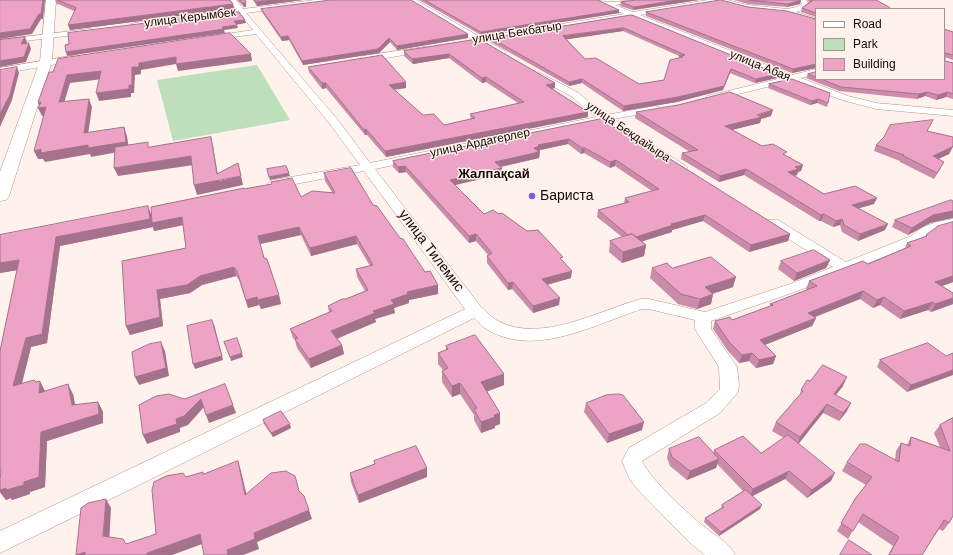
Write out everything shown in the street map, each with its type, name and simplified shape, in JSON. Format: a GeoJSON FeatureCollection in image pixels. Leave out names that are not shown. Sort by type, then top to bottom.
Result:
{"type":"FeatureCollection","features":[{"type":"Feature","properties":{"kind":"street"},"geometry":{"type":"LineString","coordinates":[[0,196],[46,64],[51,0]]}},
{"type":"Feature","properties":{"kind":"street","name":"улица Тилемис"},"geometry":{"type":"LineString","coordinates":[[232,0],[294,70],[484,321],[511,333],[533,336],[548,334],[641,304],[649,304],[706,318]]}},
{"type":"Feature","properties":{"kind":"street","name":"улица Керымбек"},"geometry":{"type":"LineString","coordinates":[[126,26],[331,0]]}},
{"type":"Feature","properties":{"kind":"street"},"geometry":{"type":"LineString","coordinates":[[412,0],[511,58]]}},
{"type":"Feature","properties":{"kind":"street","name":"улица Абая"},"geometry":{"type":"LineString","coordinates":[[596,0],[839,96],[876,106],[953,113]]}},
{"type":"Feature","properties":{"kind":"street"},"geometry":{"type":"LineString","coordinates":[[607,4],[636,0]]}},
{"type":"Feature","properties":{"kind":"street"},"geometry":{"type":"LineString","coordinates":[[720,0],[748,7],[786,11],[815,20]]}},
{"type":"Feature","properties":{"kind":"street","name":"улица Бекбатыр"},"geometry":{"type":"LineString","coordinates":[[467,42],[720,0]]}},
{"type":"Feature","properties":{"kind":"street"},"geometry":{"type":"LineString","coordinates":[[786,11],[804,6],[806,4],[802,0]]}},
{"type":"Feature","properties":{"kind":"street"},"geometry":{"type":"LineString","coordinates":[[0,42],[95,30]]}},
{"type":"Feature","properties":{"kind":"street"},"geometry":{"type":"LineString","coordinates":[[204,40],[258,31]]}},
{"type":"Feature","properties":{"kind":"street"},"geometry":{"type":"LineString","coordinates":[[353,60],[432,47]]}},
{"type":"Feature","properties":{"kind":"street"},"geometry":{"type":"LineString","coordinates":[[0,71],[84,57]]}},
{"type":"Feature","properties":{"kind":"street","name":"улица Бекдайыра"},"geometry":{"type":"LineString","coordinates":[[530,70],[574,94],[604,118],[690,173]]}},
{"type":"Feature","properties":{"kind":"street"},"geometry":{"type":"LineString","coordinates":[[698,100],[815,72]]}},
{"type":"Feature","properties":{"kind":"street","name":"улица Ардагерлер"},"geometry":{"type":"LineString","coordinates":[[260,187],[604,118],[670,107]]}},
{"type":"Feature","properties":{"kind":"street"},"geometry":{"type":"LineString","coordinates":[[763,218],[844,267]]}},
{"type":"Feature","properties":{"kind":"street"},"geometry":{"type":"LineString","coordinates":[[723,555],[697,535],[657,497],[636,472],[632,461],[636,454],[713,408],[729,392],[730,385],[728,367],[703,330],[702,324],[706,318],[795,287],[916,239],[926,229],[953,223]]}},
{"type":"Feature","properties":{"kind":"street"},"geometry":{"type":"LineString","coordinates":[[0,542],[124,484],[311,390],[475,311]]}},
{"type":"Feature","properties":{"kind":"green space"},"geometry":{"type":"Polygon","coordinates":[[[257,65],[290,120],[173,141],[157,80],[257,65]]]}},
{"type":"Feature","properties":{"kind":"building"},"geometry":{"type":"Polygon","coordinates":[[[0,0],[43,0],[41,14],[39,14],[30,29],[0,33],[0,0]]]}},
{"type":"Feature","properties":{"kind":"building"},"geometry":{"type":"Polygon","coordinates":[[[58,0],[230,0],[233,4],[68,25],[76,8],[58,0]]]}},
{"type":"Feature","properties":{"kind":"building"},"geometry":{"type":"Polygon","coordinates":[[[240,0],[245,0],[246,2],[243,3],[240,0]]]}},
{"type":"Feature","properties":{"kind":"building"},"geometry":{"type":"Polygon","coordinates":[[[255,0],[275,0],[256,2],[255,0]]]}},
{"type":"Feature","properties":{"kind":"building"},"geometry":{"type":"Polygon","coordinates":[[[331,0],[411,0],[468,34],[397,46],[389,38],[378,49],[302,61],[288,36],[281,37],[261,9],[331,0]]]}},
{"type":"Feature","properties":{"kind":"building"},"geometry":{"type":"Polygon","coordinates":[[[425,0],[597,0],[619,10],[481,32],[425,0]]]}},
{"type":"Feature","properties":{"kind":"building"},"geometry":{"type":"Polygon","coordinates":[[[637,0],[678,0],[634,7],[621,2],[637,0]]]}},
{"type":"Feature","properties":{"kind":"building"},"geometry":{"type":"Polygon","coordinates":[[[721,0],[748,7],[787,11],[815,19],[815,64],[793,69],[646,12],[721,0]]]}},
{"type":"Feature","properties":{"kind":"building"},"geometry":{"type":"Polygon","coordinates":[[[749,0],[801,0],[788,4],[749,0]]]}},
{"type":"Feature","properties":{"kind":"building"},"geometry":{"type":"Polygon","coordinates":[[[811,0],[876,0],[890,8],[815,8],[815,13],[802,8],[812,1],[811,0]]]}},
{"type":"Feature","properties":{"kind":"building"},"geometry":{"type":"Polygon","coordinates":[[[239,12],[245,20],[234,21],[237,25],[222,27],[224,29],[66,52],[65,45],[69,44],[68,33],[239,12]]]}},
{"type":"Feature","properties":{"kind":"building"},"geometry":{"type":"Polygon","coordinates":[[[632,15],[778,74],[756,79],[731,69],[724,86],[678,97],[624,106],[582,79],[569,82],[491,38],[632,15]],[[624,28],[563,36],[585,59],[596,58],[639,84],[664,80],[670,60],[683,57],[679,56],[685,55],[624,28]]]}},
{"type":"Feature","properties":{"kind":"building"},"geometry":{"type":"Polygon","coordinates":[[[945,29],[953,32],[953,55],[945,53],[945,29]]]}},
{"type":"Feature","properties":{"kind":"building"},"geometry":{"type":"Polygon","coordinates":[[[230,33],[251,54],[176,64],[176,57],[139,63],[139,67],[132,67],[132,85],[129,85],[129,89],[96,93],[101,71],[67,75],[59,102],[89,99],[84,133],[124,127],[126,142],[88,148],[88,145],[41,153],[41,149],[34,151],[46,107],[38,108],[41,102],[38,102],[49,72],[53,72],[58,59],[230,33]]]}},
{"type":"Feature","properties":{"kind":"building"},"geometry":{"type":"Polygon","coordinates":[[[25,37],[21,44],[29,43],[24,57],[0,61],[0,40],[25,37]]]}},
{"type":"Feature","properties":{"kind":"building"},"geometry":{"type":"Polygon","coordinates":[[[479,39],[555,83],[546,85],[588,112],[385,151],[366,129],[364,130],[326,83],[322,83],[308,67],[382,55],[406,82],[389,85],[423,115],[434,114],[444,125],[475,118],[470,114],[524,102],[486,77],[482,78],[449,54],[412,59],[404,51],[479,39]]]}},
{"type":"Feature","properties":{"kind":"building"},"geometry":{"type":"Polygon","coordinates":[[[945,61],[953,63],[953,94],[948,92],[938,95],[927,92],[919,94],[841,87],[824,80],[945,80],[945,61]]]}},
{"type":"Feature","properties":{"kind":"building"},"geometry":{"type":"Polygon","coordinates":[[[17,67],[10,95],[0,114],[0,70],[17,67]]]}},
{"type":"Feature","properties":{"kind":"building"},"geometry":{"type":"Polygon","coordinates":[[[815,72],[815,77],[808,74],[815,72]]]}},
{"type":"Feature","properties":{"kind":"building"},"geometry":{"type":"Polygon","coordinates":[[[792,79],[830,93],[828,103],[818,99],[812,101],[769,84],[792,79]]]}},
{"type":"Feature","properties":{"kind":"building"},"geometry":{"type":"Polygon","coordinates":[[[730,92],[773,110],[757,115],[762,117],[725,126],[762,146],[773,144],[787,152],[783,154],[803,165],[795,167],[799,169],[788,172],[824,194],[855,186],[877,198],[852,205],[888,224],[860,234],[844,225],[842,219],[836,221],[824,214],[821,215],[746,169],[720,176],[682,153],[698,150],[636,112],[678,105],[730,92]]]}},
{"type":"Feature","properties":{"kind":"building"},"geometry":{"type":"Polygon","coordinates":[[[601,119],[663,158],[667,157],[790,234],[751,245],[705,215],[671,224],[673,225],[636,237],[632,234],[628,235],[598,210],[629,202],[625,198],[659,189],[616,160],[610,162],[585,148],[582,148],[569,139],[538,145],[540,146],[534,148],[539,152],[495,162],[502,168],[450,180],[484,214],[493,210],[499,214],[502,213],[527,231],[538,230],[563,257],[560,258],[572,271],[542,279],[560,298],[533,306],[513,282],[508,283],[487,256],[492,253],[476,234],[469,236],[405,166],[398,167],[393,161],[601,119]]]}},
{"type":"Feature","properties":{"kind":"building"},"geometry":{"type":"Polygon","coordinates":[[[933,120],[927,131],[953,137],[952,147],[933,156],[944,162],[937,173],[902,155],[904,155],[876,145],[884,137],[890,125],[933,120]]]}},
{"type":"Feature","properties":{"kind":"building"},"geometry":{"type":"Polygon","coordinates":[[[211,137],[217,174],[238,163],[241,176],[194,185],[191,156],[114,168],[115,147],[148,142],[148,147],[211,137]]]}},
{"type":"Feature","properties":{"kind":"building"},"geometry":{"type":"Polygon","coordinates":[[[286,166],[289,173],[269,177],[267,169],[286,166]]]}},
{"type":"Feature","properties":{"kind":"building"},"geometry":{"type":"Polygon","coordinates":[[[351,168],[373,205],[377,206],[400,238],[403,239],[425,272],[430,271],[438,285],[407,292],[408,294],[391,300],[394,304],[373,311],[375,313],[331,331],[342,345],[309,359],[295,339],[298,338],[290,329],[332,311],[328,306],[342,299],[346,299],[368,290],[356,269],[373,265],[356,236],[310,248],[299,227],[258,236],[264,258],[267,259],[279,295],[258,300],[257,297],[246,300],[237,271],[234,267],[200,276],[187,285],[157,290],[160,317],[126,326],[122,261],[186,248],[182,217],[152,223],[151,207],[244,188],[272,184],[271,182],[292,178],[301,197],[312,191],[335,193],[324,173],[351,168]]]}},
{"type":"Feature","properties":{"kind":"building"},"geometry":{"type":"Polygon","coordinates":[[[951,200],[953,201],[953,211],[933,215],[912,228],[895,220],[951,200]]]}},
{"type":"Feature","properties":{"kind":"building"},"geometry":{"type":"Polygon","coordinates":[[[148,206],[150,219],[56,237],[42,334],[26,338],[13,386],[34,380],[36,382],[40,381],[39,393],[68,384],[72,405],[98,402],[99,414],[41,432],[39,477],[24,482],[24,485],[6,490],[6,488],[0,490],[0,351],[19,260],[0,263],[0,235],[148,206]]]}},
{"type":"Feature","properties":{"kind":"building"},"geometry":{"type":"Polygon","coordinates":[[[953,222],[953,276],[935,282],[953,293],[953,298],[935,304],[933,302],[904,311],[884,297],[877,300],[863,291],[808,313],[816,318],[760,340],[776,356],[759,360],[752,353],[742,355],[730,343],[715,321],[730,317],[732,320],[773,305],[770,304],[817,286],[809,281],[863,261],[868,264],[911,246],[907,243],[927,236],[926,235],[938,226],[953,222]]]}},
{"type":"Feature","properties":{"kind":"building"},"geometry":{"type":"Polygon","coordinates":[[[632,234],[646,245],[623,252],[610,241],[632,234]]]}},
{"type":"Feature","properties":{"kind":"building"},"geometry":{"type":"Polygon","coordinates":[[[814,250],[830,260],[797,273],[781,261],[814,250]]]}},
{"type":"Feature","properties":{"kind":"building"},"geometry":{"type":"Polygon","coordinates":[[[711,257],[736,277],[705,287],[713,294],[700,299],[681,294],[652,268],[667,263],[672,268],[711,257]]]}},
{"type":"Feature","properties":{"kind":"building"},"geometry":{"type":"Polygon","coordinates":[[[212,320],[222,356],[193,364],[187,326],[212,320]]]}},
{"type":"Feature","properties":{"kind":"building"},"geometry":{"type":"Polygon","coordinates":[[[475,335],[504,374],[481,382],[500,413],[494,415],[495,417],[481,422],[474,409],[477,408],[460,383],[452,386],[442,371],[448,368],[438,353],[448,349],[446,346],[475,335]]]}},
{"type":"Feature","properties":{"kind":"building"},"geometry":{"type":"Polygon","coordinates":[[[237,338],[242,353],[230,357],[224,342],[237,338]]]}},
{"type":"Feature","properties":{"kind":"building"},"geometry":{"type":"Polygon","coordinates":[[[161,342],[166,368],[135,377],[132,352],[149,344],[161,342]]]}},
{"type":"Feature","properties":{"kind":"building"},"geometry":{"type":"Polygon","coordinates":[[[928,343],[946,356],[953,353],[953,370],[911,385],[880,360],[928,343]]]}},
{"type":"Feature","properties":{"kind":"building"},"geometry":{"type":"Polygon","coordinates":[[[823,365],[847,377],[834,394],[851,403],[843,413],[827,404],[800,437],[776,422],[803,391],[801,390],[807,380],[810,381],[823,365]]]}},
{"type":"Feature","properties":{"kind":"building"},"geometry":{"type":"Polygon","coordinates":[[[225,384],[233,405],[206,415],[201,399],[184,416],[176,419],[177,424],[143,435],[139,405],[156,396],[169,394],[184,399],[225,384]]]}},
{"type":"Feature","properties":{"kind":"building"},"geometry":{"type":"Polygon","coordinates":[[[606,395],[623,395],[644,422],[609,434],[586,403],[606,395]]]}},
{"type":"Feature","properties":{"kind":"building"},"geometry":{"type":"Polygon","coordinates":[[[281,411],[290,424],[271,433],[263,420],[281,411]]]}},
{"type":"Feature","properties":{"kind":"building"},"geometry":{"type":"Polygon","coordinates":[[[953,418],[953,516],[949,523],[944,520],[922,555],[889,555],[899,537],[863,514],[853,531],[841,523],[855,499],[872,477],[847,462],[860,444],[866,444],[899,462],[901,443],[910,446],[911,437],[950,451],[940,425],[953,418]]]}},
{"type":"Feature","properties":{"kind":"building"},"geometry":{"type":"Polygon","coordinates":[[[788,435],[835,473],[812,490],[789,471],[753,489],[714,450],[743,436],[761,453],[788,435]]]}},
{"type":"Feature","properties":{"kind":"building"},"geometry":{"type":"Polygon","coordinates":[[[699,437],[719,459],[690,471],[672,457],[669,449],[699,437]]]}},
{"type":"Feature","properties":{"kind":"building"},"geometry":{"type":"Polygon","coordinates":[[[416,446],[427,468],[358,495],[350,473],[375,464],[374,461],[416,446]]]}},
{"type":"Feature","properties":{"kind":"building"},"geometry":{"type":"Polygon","coordinates":[[[238,461],[245,495],[271,473],[286,471],[295,476],[299,491],[304,496],[309,510],[254,533],[255,539],[227,550],[228,555],[204,555],[200,534],[147,553],[147,555],[85,555],[85,552],[76,555],[81,508],[88,503],[106,499],[103,536],[123,539],[126,544],[156,534],[152,490],[154,482],[166,476],[183,473],[186,477],[203,472],[203,474],[238,461]]]}},
{"type":"Feature","properties":{"kind":"building"},"geometry":{"type":"Polygon","coordinates":[[[746,490],[762,505],[721,532],[705,518],[724,507],[722,505],[746,490]]]}},
{"type":"Feature","properties":{"kind":"building"},"geometry":{"type":"Polygon","coordinates":[[[849,540],[872,555],[840,555],[849,540]]]}},
{"type":"Feature","properties":{"kind":"place","name":"Бариста"},"geometry":{"type":"Point","coordinates":[532,196]}},
{"type":"Feature","properties":{"kind":"district","name":"Жалпақсай"},"geometry":{"type":"Point","coordinates":[494,174]}}]}
